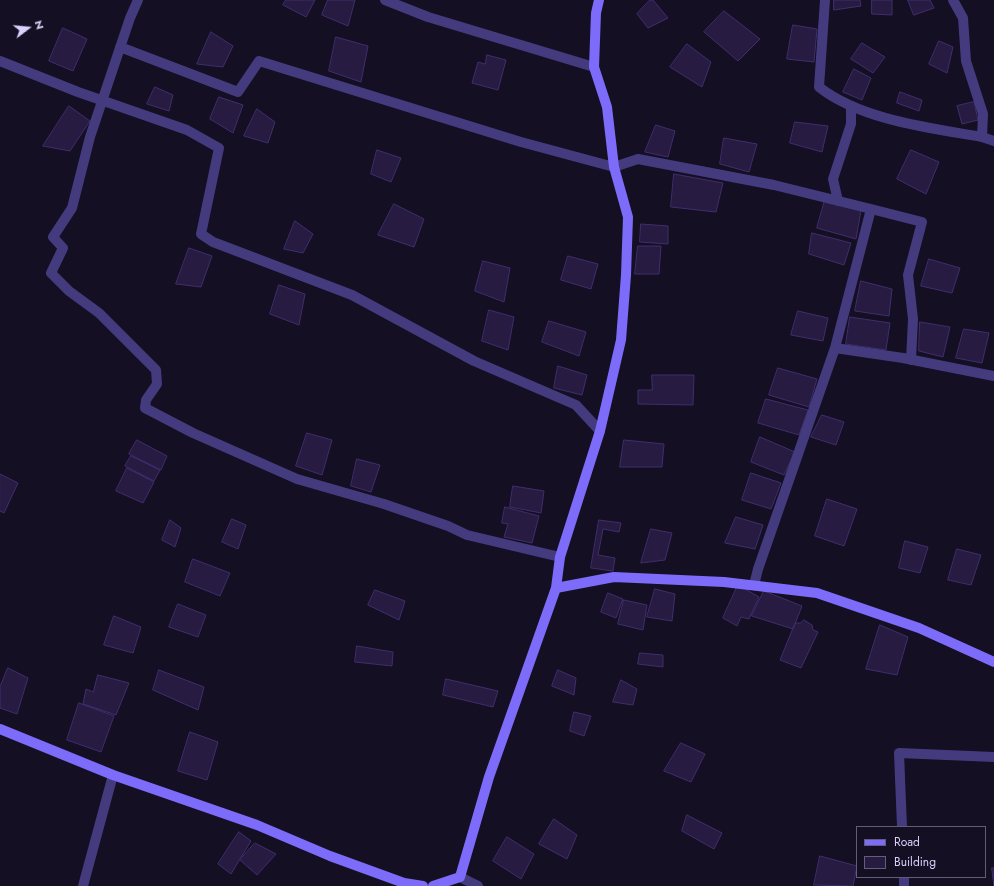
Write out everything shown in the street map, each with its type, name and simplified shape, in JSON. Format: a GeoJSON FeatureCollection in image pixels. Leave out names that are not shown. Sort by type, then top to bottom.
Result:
{"type":"FeatureCollection","features":[{"type":"Feature","properties":{"kind":"street"},"geometry":{"type":"LineString","coordinates":[[138,0],[120,47],[90,137],[72,208],[53,237],[63,248],[51,273],[69,291],[99,313],[156,370],[157,384],[146,400],[145,408],[193,432],[297,479],[384,504],[448,526],[467,535],[560,557]]}},
{"type":"Feature","properties":{"kind":"street"},"geometry":{"type":"LineString","coordinates":[[385,0],[428,17],[594,67]]}},
{"type":"Feature","properties":{"kind":"street"},"geometry":{"type":"LineString","coordinates":[[460,877],[489,777],[556,588],[560,557],[600,431],[621,340],[626,275],[628,217],[614,166],[607,107],[594,67],[596,13],[599,0]]}},
{"type":"Feature","properties":{"kind":"street"},"geometry":{"type":"LineString","coordinates":[[825,0],[819,87],[851,107],[920,126],[982,137],[994,141]]}},
{"type":"Feature","properties":{"kind":"street"},"geometry":{"type":"LineString","coordinates":[[953,0],[963,18],[966,61],[984,114],[982,137]]}},
{"type":"Feature","properties":{"kind":"street"},"geometry":{"type":"LineString","coordinates":[[120,47],[238,92],[259,61],[521,142],[614,166],[638,159],[774,185],[922,222],[908,274],[912,319],[911,360]]}},
{"type":"Feature","properties":{"kind":"street"},"geometry":{"type":"LineString","coordinates":[[0,61],[187,130],[219,148],[201,234],[213,242],[352,295],[474,361],[576,405],[600,431]]}},
{"type":"Feature","properties":{"kind":"street"},"geometry":{"type":"LineString","coordinates":[[838,201],[833,179],[851,124],[851,107]]}},
{"type":"Feature","properties":{"kind":"street"},"geometry":{"type":"LineString","coordinates":[[754,585],[758,569],[836,348],[871,209]]}},
{"type":"Feature","properties":{"kind":"street"},"geometry":{"type":"LineString","coordinates":[[836,348],[911,360],[994,376]]}},
{"type":"Feature","properties":{"kind":"street"},"geometry":{"type":"LineString","coordinates":[[556,588],[614,577],[724,582],[817,593],[919,628],[994,662]]}},
{"type":"Feature","properties":{"kind":"street"},"geometry":{"type":"LineString","coordinates":[[0,729],[113,775],[257,825],[330,856],[404,883],[423,886]]}},
{"type":"Feature","properties":{"kind":"street"},"geometry":{"type":"LineString","coordinates":[[902,826],[899,752],[994,757]]}},
{"type":"Feature","properties":{"kind":"street"},"geometry":{"type":"LineString","coordinates":[[83,886],[113,775]]}},
{"type":"Feature","properties":{"kind":"street"},"geometry":{"type":"LineString","coordinates":[[433,886],[460,877],[478,886]]}},
{"type":"Feature","properties":{"kind":"building"},"geometry":{"type":"Polygon","coordinates":[[[286,0],[315,0],[306,17],[283,5],[286,0]]]}},
{"type":"Feature","properties":{"kind":"building"},"geometry":{"type":"Polygon","coordinates":[[[328,0],[355,0],[348,26],[322,15],[328,0]]]}},
{"type":"Feature","properties":{"kind":"building"},"geometry":{"type":"Polygon","coordinates":[[[650,0],[653,0],[668,18],[648,28],[637,14],[650,0]]]}},
{"type":"Feature","properties":{"kind":"building"},"geometry":{"type":"Polygon","coordinates":[[[834,0],[860,0],[861,6],[834,10],[834,0]]]}},
{"type":"Feature","properties":{"kind":"building"},"geometry":{"type":"Polygon","coordinates":[[[872,0],[892,0],[892,15],[872,14],[872,0]]]}},
{"type":"Feature","properties":{"kind":"building"},"geometry":{"type":"Polygon","coordinates":[[[908,0],[930,0],[934,8],[914,15],[908,0]]]}},
{"type":"Feature","properties":{"kind":"building"},"geometry":{"type":"Polygon","coordinates":[[[724,11],[760,39],[738,61],[704,32],[724,11]]]}},
{"type":"Feature","properties":{"kind":"building"},"geometry":{"type":"Polygon","coordinates":[[[793,25],[817,29],[814,62],[787,59],[793,25]]]}},
{"type":"Feature","properties":{"kind":"building"},"geometry":{"type":"Polygon","coordinates":[[[63,28],[87,39],[73,71],[49,61],[63,28]]]}},
{"type":"Feature","properties":{"kind":"building"},"geometry":{"type":"Polygon","coordinates":[[[211,32],[233,46],[223,67],[197,64],[211,32]]]}},
{"type":"Feature","properties":{"kind":"building"},"geometry":{"type":"Polygon","coordinates":[[[336,37],[368,46],[361,82],[329,71],[336,37]]]}},
{"type":"Feature","properties":{"kind":"building"},"geometry":{"type":"Polygon","coordinates":[[[939,41],[953,47],[947,73],[929,64],[939,41]]]}},
{"type":"Feature","properties":{"kind":"building"},"geometry":{"type":"Polygon","coordinates":[[[862,43],[885,57],[873,73],[851,59],[862,43]]]}},
{"type":"Feature","properties":{"kind":"building"},"geometry":{"type":"Polygon","coordinates":[[[687,44],[711,62],[702,87],[670,67],[687,44]]]}},
{"type":"Feature","properties":{"kind":"building"},"geometry":{"type":"Polygon","coordinates":[[[487,55],[506,60],[498,90],[472,83],[478,62],[485,64],[487,55]]]}},
{"type":"Feature","properties":{"kind":"building"},"geometry":{"type":"Polygon","coordinates":[[[854,69],[871,78],[862,100],[843,92],[854,69]]]}},
{"type":"Feature","properties":{"kind":"building"},"geometry":{"type":"Polygon","coordinates":[[[155,87],[173,95],[169,111],[147,104],[155,87]]]}},
{"type":"Feature","properties":{"kind":"building"},"geometry":{"type":"Polygon","coordinates":[[[900,92],[922,100],[919,111],[897,103],[900,92]]]}},
{"type":"Feature","properties":{"kind":"building"},"geometry":{"type":"Polygon","coordinates":[[[219,97],[243,105],[233,133],[210,119],[219,97]]]}},
{"type":"Feature","properties":{"kind":"building"},"geometry":{"type":"Polygon","coordinates":[[[974,102],[978,120],[962,124],[957,106],[974,102]]]}},
{"type":"Feature","properties":{"kind":"building"},"geometry":{"type":"Polygon","coordinates":[[[69,106],[90,121],[70,151],[43,146],[69,106]]]}},
{"type":"Feature","properties":{"kind":"building"},"geometry":{"type":"Polygon","coordinates":[[[257,109],[275,122],[268,143],[244,136],[257,109]]]}},
{"type":"Feature","properties":{"kind":"building"},"geometry":{"type":"Polygon","coordinates":[[[795,122],[828,126],[822,152],[790,143],[795,122]]]}},
{"type":"Feature","properties":{"kind":"building"},"geometry":{"type":"Polygon","coordinates":[[[656,125],[675,131],[668,157],[645,152],[656,125]]]}},
{"type":"Feature","properties":{"kind":"building"},"geometry":{"type":"Polygon","coordinates":[[[724,138],[757,144],[749,172],[720,164],[724,138]]]}},
{"type":"Feature","properties":{"kind":"building"},"geometry":{"type":"Polygon","coordinates":[[[377,150],[401,158],[391,182],[371,174],[377,150]]]}},
{"type":"Feature","properties":{"kind":"building"},"geometry":{"type":"Polygon","coordinates":[[[911,150],[939,162],[926,194],[897,179],[911,150]]]}},
{"type":"Feature","properties":{"kind":"building"},"geometry":{"type":"Polygon","coordinates":[[[674,174],[723,183],[716,212],[671,207],[674,174]]]}},
{"type":"Feature","properties":{"kind":"building"},"geometry":{"type":"Polygon","coordinates":[[[825,200],[861,210],[856,239],[817,228],[825,200]]]}},
{"type":"Feature","properties":{"kind":"building"},"geometry":{"type":"Polygon","coordinates":[[[394,204],[424,219],[414,247],[378,235],[394,204]]]}},
{"type":"Feature","properties":{"kind":"building"},"geometry":{"type":"Polygon","coordinates":[[[295,221],[313,234],[303,253],[284,249],[295,221]]]}},
{"type":"Feature","properties":{"kind":"building"},"geometry":{"type":"Polygon","coordinates":[[[641,224],[668,226],[668,244],[640,242],[641,224]]]}},
{"type":"Feature","properties":{"kind":"building"},"geometry":{"type":"Polygon","coordinates":[[[812,233],[851,243],[844,265],[809,254],[812,233]]]}},
{"type":"Feature","properties":{"kind":"building"},"geometry":{"type":"Polygon","coordinates":[[[638,246],[661,246],[659,274],[635,274],[638,246]]]}},
{"type":"Feature","properties":{"kind":"building"},"geometry":{"type":"Polygon","coordinates":[[[189,248],[212,256],[201,287],[176,284],[189,248]]]}},
{"type":"Feature","properties":{"kind":"building"},"geometry":{"type":"Polygon","coordinates":[[[568,256],[598,264],[591,289],[561,280],[568,256]]]}},
{"type":"Feature","properties":{"kind":"building"},"geometry":{"type":"Polygon","coordinates":[[[929,259],[960,268],[952,293],[921,286],[929,259]]]}},
{"type":"Feature","properties":{"kind":"building"},"geometry":{"type":"Polygon","coordinates":[[[483,261],[510,268],[504,302],[475,291],[483,261]]]}},
{"type":"Feature","properties":{"kind":"building"},"geometry":{"type":"Polygon","coordinates":[[[861,281],[892,289],[889,316],[855,311],[861,281]]]}},
{"type":"Feature","properties":{"kind":"building"},"geometry":{"type":"Polygon","coordinates":[[[279,285],[305,294],[299,325],[270,314],[279,285]]]}},
{"type":"Feature","properties":{"kind":"building"},"geometry":{"type":"Polygon","coordinates":[[[489,310],[514,317],[508,350],[482,341],[489,310]]]}},
{"type":"Feature","properties":{"kind":"building"},"geometry":{"type":"Polygon","coordinates":[[[798,311],[828,318],[823,341],[791,335],[798,311]]]}},
{"type":"Feature","properties":{"kind":"building"},"geometry":{"type":"Polygon","coordinates":[[[850,317],[890,323],[886,350],[846,344],[850,317]]]}},
{"type":"Feature","properties":{"kind":"building"},"geometry":{"type":"Polygon","coordinates":[[[549,321],[586,332],[579,356],[542,342],[549,321]]]}},
{"type":"Feature","properties":{"kind":"building"},"geometry":{"type":"Polygon","coordinates":[[[920,322],[950,327],[943,357],[919,351],[920,322]]]}},
{"type":"Feature","properties":{"kind":"building"},"geometry":{"type":"Polygon","coordinates":[[[964,329],[989,333],[982,363],[956,358],[964,329]]]}},
{"type":"Feature","properties":{"kind":"building"},"geometry":{"type":"Polygon","coordinates":[[[558,366],[587,375],[582,395],[554,388],[558,366]]]}},
{"type":"Feature","properties":{"kind":"building"},"geometry":{"type":"Polygon","coordinates":[[[778,368],[817,379],[809,407],[769,395],[778,368]]]}},
{"type":"Feature","properties":{"kind":"building"},"geometry":{"type":"Polygon","coordinates":[[[652,375],[694,375],[693,405],[638,404],[638,390],[652,390],[652,375]]]}},
{"type":"Feature","properties":{"kind":"building"},"geometry":{"type":"Polygon","coordinates":[[[766,399],[808,410],[799,435],[758,423],[766,399]]]}},
{"type":"Feature","properties":{"kind":"building"},"geometry":{"type":"Polygon","coordinates":[[[822,415],[844,422],[836,445],[811,437],[822,415]]]}},
{"type":"Feature","properties":{"kind":"building"},"geometry":{"type":"Polygon","coordinates":[[[307,433],[332,440],[322,475],[296,466],[307,433]]]}},
{"type":"Feature","properties":{"kind":"building"},"geometry":{"type":"Polygon","coordinates":[[[760,437],[795,452],[784,475],[751,462],[760,437]]]}},
{"type":"Feature","properties":{"kind":"building"},"geometry":{"type":"Polygon","coordinates":[[[137,440],[167,456],[161,470],[129,454],[137,440]]]}},
{"type":"Feature","properties":{"kind":"building"},"geometry":{"type":"Polygon","coordinates":[[[624,440],[664,444],[662,467],[620,467],[624,440]]]}},
{"type":"Feature","properties":{"kind":"building"},"geometry":{"type":"Polygon","coordinates":[[[131,456],[160,470],[154,481],[125,466],[131,456]]]}},
{"type":"Feature","properties":{"kind":"building"},"geometry":{"type":"Polygon","coordinates":[[[357,459],[380,465],[371,492],[351,486],[357,459]]]}},
{"type":"Feature","properties":{"kind":"building"},"geometry":{"type":"Polygon","coordinates":[[[127,468],[154,482],[143,503],[116,491],[127,468]]]}},
{"type":"Feature","properties":{"kind":"building"},"geometry":{"type":"Polygon","coordinates":[[[751,473],[781,483],[771,509],[742,500],[751,473]]]}},
{"type":"Feature","properties":{"kind":"building"},"geometry":{"type":"Polygon","coordinates":[[[0,474],[18,483],[4,513],[0,511],[0,474]]]}},
{"type":"Feature","properties":{"kind":"building"},"geometry":{"type":"Polygon","coordinates":[[[513,486],[544,491],[541,513],[510,507],[513,486]]]}},
{"type":"Feature","properties":{"kind":"building"},"geometry":{"type":"Polygon","coordinates":[[[827,499],[857,509],[844,546],[815,536],[827,499]]]}},
{"type":"Feature","properties":{"kind":"building"},"geometry":{"type":"Polygon","coordinates":[[[505,507],[539,516],[532,543],[504,537],[508,524],[502,523],[505,507]]]}},
{"type":"Feature","properties":{"kind":"building"},"geometry":{"type":"Polygon","coordinates":[[[736,517],[763,525],[755,549],[725,543],[736,517]]]}},
{"type":"Feature","properties":{"kind":"building"},"geometry":{"type":"Polygon","coordinates":[[[232,519],[246,525],[238,549],[222,542],[232,519]]]}},
{"type":"Feature","properties":{"kind":"building"},"geometry":{"type":"Polygon","coordinates":[[[170,520],[181,528],[175,547],[162,540],[170,520]]]}},
{"type":"Feature","properties":{"kind":"building"},"geometry":{"type":"Polygon","coordinates":[[[599,520],[621,523],[619,532],[603,529],[598,555],[615,558],[613,571],[591,568],[599,520]]]}},
{"type":"Feature","properties":{"kind":"building"},"geometry":{"type":"Polygon","coordinates":[[[651,529],[672,533],[665,560],[641,563],[651,529]]]}},
{"type":"Feature","properties":{"kind":"building"},"geometry":{"type":"Polygon","coordinates":[[[905,541],[928,547],[920,573],[899,568],[905,541]]]}},
{"type":"Feature","properties":{"kind":"building"},"geometry":{"type":"Polygon","coordinates":[[[957,549],[981,555],[971,585],[948,580],[957,549]]]}},
{"type":"Feature","properties":{"kind":"building"},"geometry":{"type":"Polygon","coordinates":[[[193,559],[230,573],[220,596],[185,582],[193,559]]]}},
{"type":"Feature","properties":{"kind":"building"},"geometry":{"type":"Polygon","coordinates":[[[738,585],[759,597],[749,619],[741,617],[737,626],[723,618],[738,585]]]}},
{"type":"Feature","properties":{"kind":"building"},"geometry":{"type":"Polygon","coordinates":[[[655,589],[675,594],[672,621],[647,617],[655,589]]]}},
{"type":"Feature","properties":{"kind":"building"},"geometry":{"type":"Polygon","coordinates":[[[375,590],[405,601],[399,620],[368,605],[375,590]]]}},
{"type":"Feature","properties":{"kind":"building"},"geometry":{"type":"Polygon","coordinates":[[[764,591],[802,606],[793,629],[752,616],[764,591]]]}},
{"type":"Feature","properties":{"kind":"building"},"geometry":{"type":"Polygon","coordinates":[[[608,593],[623,599],[616,618],[601,612],[608,593]]]}},
{"type":"Feature","properties":{"kind":"building"},"geometry":{"type":"Polygon","coordinates":[[[624,600],[647,605],[643,630],[618,624],[624,600]]]}},
{"type":"Feature","properties":{"kind":"building"},"geometry":{"type":"Polygon","coordinates":[[[178,604],[206,615],[198,637],[169,627],[178,604]]]}},
{"type":"Feature","properties":{"kind":"building"},"geometry":{"type":"Polygon","coordinates":[[[114,616],[141,627],[133,653],[104,645],[114,616]]]}},
{"type":"Feature","properties":{"kind":"building"},"geometry":{"type":"Polygon","coordinates":[[[804,620],[812,625],[813,630],[818,632],[801,668],[780,660],[795,623],[800,623],[804,620]]]}},
{"type":"Feature","properties":{"kind":"building"},"geometry":{"type":"Polygon","coordinates":[[[880,625],[908,637],[897,675],[866,669],[880,625]]]}},
{"type":"Feature","properties":{"kind":"building"},"geometry":{"type":"Polygon","coordinates":[[[357,646],[393,652],[392,666],[355,662],[357,646]]]}},
{"type":"Feature","properties":{"kind":"building"},"geometry":{"type":"Polygon","coordinates":[[[640,653],[663,655],[663,667],[638,664],[640,653]]]}},
{"type":"Feature","properties":{"kind":"building"},"geometry":{"type":"Polygon","coordinates":[[[8,668],[28,678],[17,714],[0,708],[0,687],[8,668]]]}},
{"type":"Feature","properties":{"kind":"building"},"geometry":{"type":"Polygon","coordinates":[[[159,670],[204,687],[198,710],[153,690],[159,670]]]}},
{"type":"Feature","properties":{"kind":"building"},"geometry":{"type":"Polygon","coordinates":[[[558,670],[576,678],[574,695],[552,686],[558,670]]]}},
{"type":"Feature","properties":{"kind":"building"},"geometry":{"type":"Polygon","coordinates":[[[98,675],[129,683],[116,715],[83,704],[86,689],[93,692],[98,675]]]}},
{"type":"Feature","properties":{"kind":"building"},"geometry":{"type":"Polygon","coordinates":[[[446,679],[498,691],[493,707],[443,695],[446,679]]]}},
{"type":"Feature","properties":{"kind":"building"},"geometry":{"type":"Polygon","coordinates":[[[621,680],[637,689],[633,705],[613,702],[621,680]]]}},
{"type":"Feature","properties":{"kind":"building"},"geometry":{"type":"Polygon","coordinates":[[[79,703],[114,716],[101,752],[67,740],[79,703]]]}},
{"type":"Feature","properties":{"kind":"building"},"geometry":{"type":"Polygon","coordinates":[[[574,712],[591,716],[584,736],[570,731],[574,712]]]}},
{"type":"Feature","properties":{"kind":"building"},"geometry":{"type":"Polygon","coordinates":[[[190,732],[218,742],[207,780],[178,771],[190,732]]]}},
{"type":"Feature","properties":{"kind":"building"},"geometry":{"type":"Polygon","coordinates":[[[681,743],[705,754],[691,782],[664,771],[681,743]]]}},
{"type":"Feature","properties":{"kind":"building"},"geometry":{"type":"Polygon","coordinates":[[[687,815],[722,833],[714,849],[682,831],[687,815]]]}},
{"type":"Feature","properties":{"kind":"building"},"geometry":{"type":"Polygon","coordinates":[[[554,819],[577,835],[567,859],[539,844],[554,819]]]}},
{"type":"Feature","properties":{"kind":"building"},"geometry":{"type":"Polygon","coordinates":[[[239,832],[251,841],[231,874],[218,864],[239,832]]]}},
{"type":"Feature","properties":{"kind":"building"},"geometry":{"type":"Polygon","coordinates":[[[507,837],[534,854],[521,879],[493,861],[507,837]]]}},
{"type":"Feature","properties":{"kind":"building"},"geometry":{"type":"Polygon","coordinates":[[[255,843],[276,854],[257,875],[240,860],[255,843]]]}},
{"type":"Feature","properties":{"kind":"building"},"geometry":{"type":"Polygon","coordinates":[[[820,856],[856,866],[853,886],[814,885],[820,856]]]}},
{"type":"Feature","properties":{"kind":"building"},"geometry":{"type":"Polygon","coordinates":[[[992,868],[994,868],[994,886],[992,868]]]}}]}
